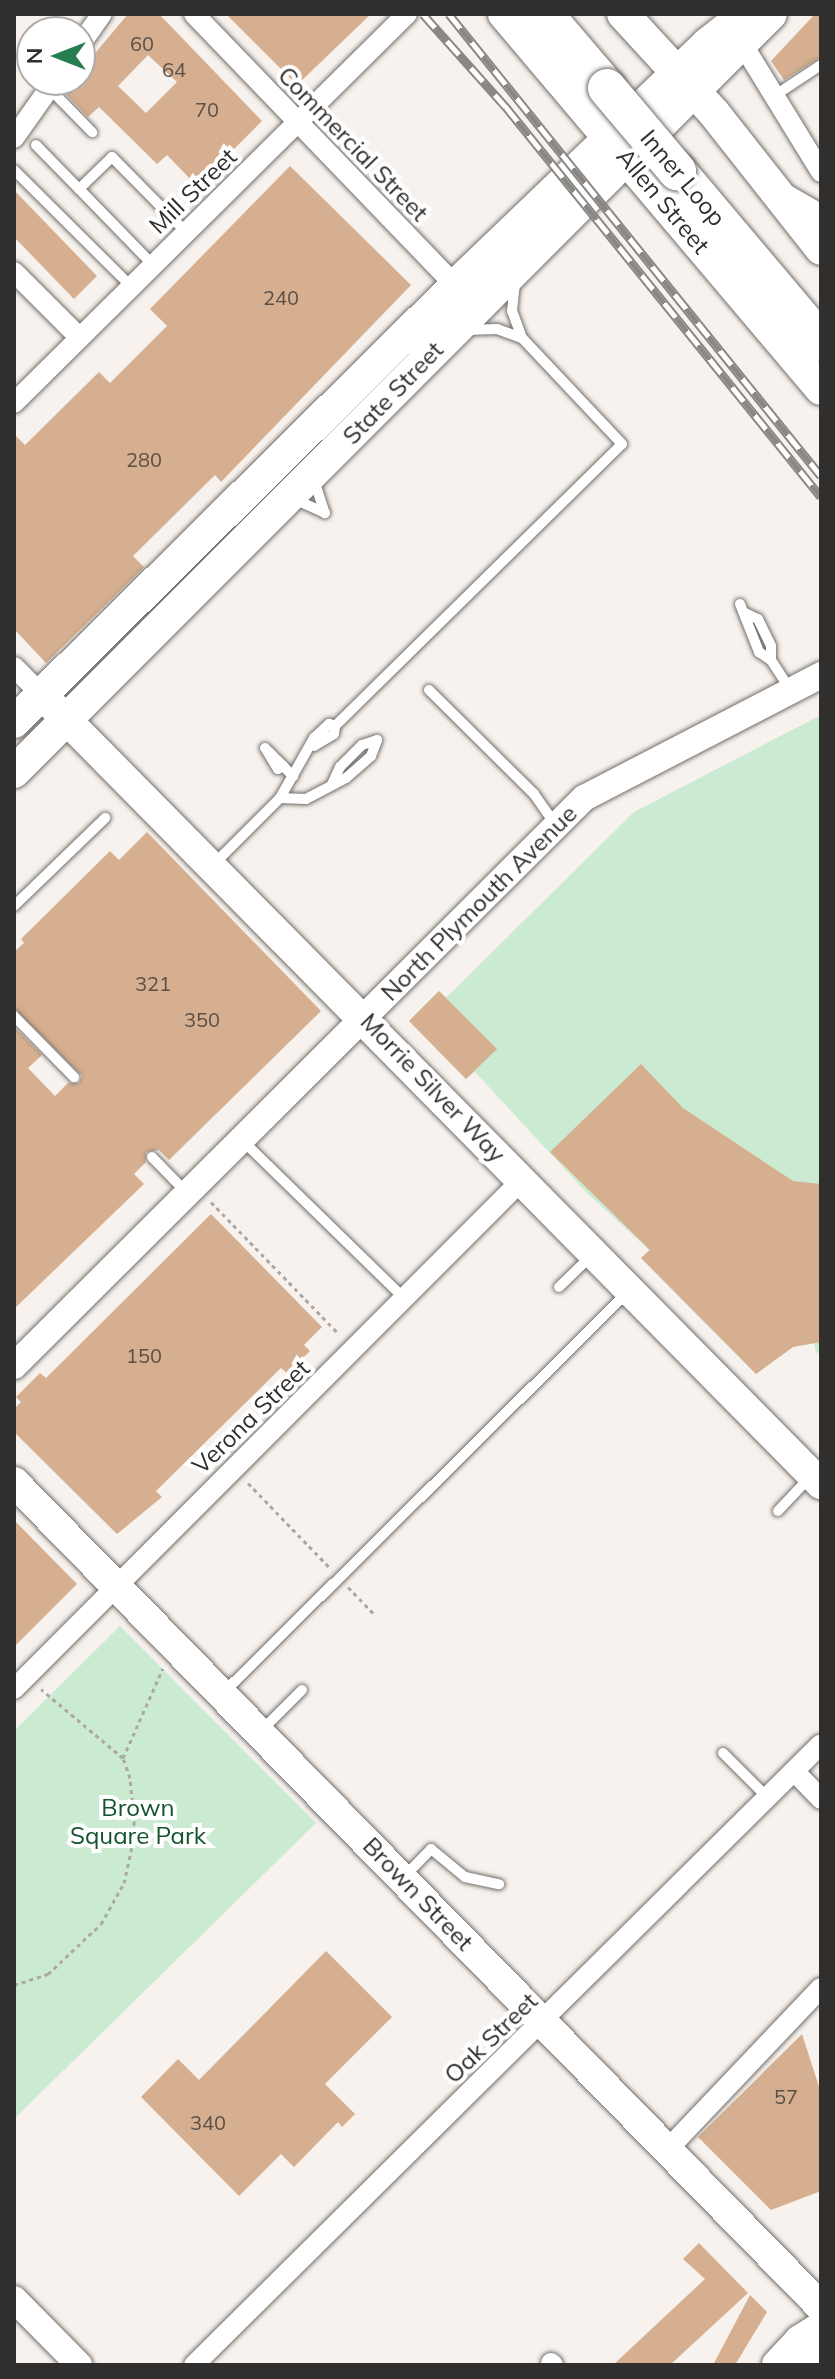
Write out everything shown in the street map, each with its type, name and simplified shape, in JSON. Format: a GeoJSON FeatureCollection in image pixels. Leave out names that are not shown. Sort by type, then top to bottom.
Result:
{"type":"FeatureCollection","features":[{"type":"Feature","properties":{"kind":"highway","name":"Inner Loop"},"geometry":{"type":"LineString","coordinates":[[544,14],[616,79],[686,162],[821,342]]}},
{"type":"Feature","properties":{"kind":"highway","name":"Inner Loop"},"geometry":{"type":"LineString","coordinates":[[577,14],[616,79]]}},
{"type":"Feature","properties":{"kind":"highway","name":"Inner Loop"},"geometry":{"type":"LineString","coordinates":[[686,162],[821,303]]}},
{"type":"Feature","properties":{"kind":"main road","name":"Allen Street"},"geometry":{"type":"LineString","coordinates":[[504,14],[821,389]]}},
{"type":"Feature","properties":{"kind":"main road"},"geometry":{"type":"LineString","coordinates":[[623,14],[687,82],[821,249]]}},
{"type":"Feature","properties":{"kind":"main road","name":"State Street"},"geometry":{"type":"LineString","coordinates":[[14,722],[466,297],[687,82],[744,30],[771,14]]}},
{"type":"Feature","properties":{"kind":"main road","name":"State Street"},"geometry":{"type":"LineString","coordinates":[[14,772],[449,337],[466,297],[522,263],[618,149]]}},
{"type":"Feature","properties":{"kind":"main road","name":"Morrie Silver Way"},"geometry":{"type":"LineString","coordinates":[[42,695],[365,1018],[816,1480]]}},
{"type":"Feature","properties":{"kind":"main road","name":"Brown Street"},"geometry":{"type":"LineString","coordinates":[[14,1482],[821,2307]]}},
{"type":"Feature","properties":{"kind":"main road"},"geometry":{"type":"LineString","coordinates":[[778,2365],[800,2341],[821,2328]]}},
{"type":"Feature","properties":{"kind":"main road"},"geometry":{"type":"LineString","coordinates":[[809,2365],[821,2350]]}},
{"type":"Feature","properties":{"kind":"street","name":"Commercial Street"},"geometry":{"type":"LineString","coordinates":[[194,14],[297,125],[466,297]]}},
{"type":"Feature","properties":{"kind":"street","name":"Mill Street"},"geometry":{"type":"LineString","coordinates":[[14,403],[407,14]]}},
{"type":"Feature","properties":{"kind":"street"},"geometry":{"type":"LineString","coordinates":[[744,30],[774,96],[821,172]]}},
{"type":"Feature","properties":{"kind":"street"},"geometry":{"type":"LineString","coordinates":[[14,138],[44,96]]}},
{"type":"Feature","properties":{"kind":"street"},"geometry":{"type":"LineString","coordinates":[[766,179],[821,215]]}},
{"type":"Feature","properties":{"kind":"street"},"geometry":{"type":"LineString","coordinates":[[14,272],[80,338]]}},
{"type":"Feature","properties":{"kind":"street"},"geometry":{"type":"LineString","coordinates":[[14,667],[42,695]]}},
{"type":"Feature","properties":{"kind":"street","name":"North Plymouth Avenue"},"geometry":{"type":"LineString","coordinates":[[14,1366],[244,1142],[556,825],[602,786],[821,675]]}},
{"type":"Feature","properties":{"kind":"street","name":"Verona Street"},"geometry":{"type":"LineString","coordinates":[[20,1682],[356,1351],[522,1180]]}},
{"type":"Feature","properties":{"kind":"street","name":"Oak Street"},"geometry":{"type":"LineString","coordinates":[[194,2365],[544,2023],[821,1744]]}},
{"type":"Feature","properties":{"kind":"street"},"geometry":{"type":"LineString","coordinates":[[794,1771],[821,1799]]}},
{"type":"Feature","properties":{"kind":"street"},"geometry":{"type":"LineString","coordinates":[[668,2149],[821,1988]]}},
{"type":"Feature","properties":{"kind":"street"},"geometry":{"type":"LineString","coordinates":[[14,2299],[79,2365]]}},
{"type":"Feature","properties":{"kind":"lane"},"geometry":{"type":"LineString","coordinates":[[774,96],[821,65]]}},
{"type":"Feature","properties":{"kind":"lane"},"geometry":{"type":"LineString","coordinates":[[62,96],[92,132]]}},
{"type":"Feature","properties":{"kind":"lane"},"geometry":{"type":"LineString","coordinates":[[36,145],[154,266]]}},
{"type":"Feature","properties":{"kind":"lane"},"geometry":{"type":"LineString","coordinates":[[79,189],[112,157],[187,233]]}},
{"type":"Feature","properties":{"kind":"lane"},"geometry":{"type":"LineString","coordinates":[[14,170],[132,287]]}},
{"type":"Feature","properties":{"kind":"lane"},"geometry":{"type":"LineString","coordinates":[[213,865],[280,798],[314,746],[334,734],[335,726],[622,444],[522,338],[512,306],[522,263]]}},
{"type":"Feature","properties":{"kind":"lane"},"geometry":{"type":"LineString","coordinates":[[449,337],[490,328],[522,338]]}},
{"type":"Feature","properties":{"kind":"lane"},"geometry":{"type":"LineString","coordinates":[[742,609],[745,627],[759,652],[771,660],[791,691]]}},
{"type":"Feature","properties":{"kind":"lane"},"geometry":{"type":"LineString","coordinates":[[429,690],[534,794],[556,825]]}},
{"type":"Feature","properties":{"kind":"lane"},"geometry":{"type":"LineString","coordinates":[[280,798],[306,799],[332,784],[371,756],[377,740],[362,745],[340,767],[332,784]]}},
{"type":"Feature","properties":{"kind":"lane"},"geometry":{"type":"LineString","coordinates":[[266,750],[293,776]]}},
{"type":"Feature","properties":{"kind":"lane"},"geometry":{"type":"LineString","coordinates":[[14,906],[105,818]]}},
{"type":"Feature","properties":{"kind":"lane"},"geometry":{"type":"LineString","coordinates":[[14,1016],[74,1077]]}},
{"type":"Feature","properties":{"kind":"lane"},"geometry":{"type":"LineString","coordinates":[[244,1142],[406,1300]]}},
{"type":"Feature","properties":{"kind":"lane"},"geometry":{"type":"LineString","coordinates":[[152,1157],[193,1191]]}},
{"type":"Feature","properties":{"kind":"lane"},"geometry":{"type":"LineString","coordinates":[[559,1287],[594,1253]]}},
{"type":"Feature","properties":{"kind":"lane"},"geometry":{"type":"LineString","coordinates":[[222,1694],[630,1290]]}},
{"type":"Feature","properties":{"kind":"lane"},"geometry":{"type":"LineString","coordinates":[[778,1511],[816,1480]]}},
{"type":"Feature","properties":{"kind":"lane"},"geometry":{"type":"LineString","coordinates":[[260,1732],[302,1690]]}},
{"type":"Feature","properties":{"kind":"lane"},"geometry":{"type":"LineString","coordinates":[[723,1753],[768,1798]]}},
{"type":"Feature","properties":{"kind":"lane"},"geometry":{"type":"LineString","coordinates":[[403,1878],[431,1849],[465,1877],[499,1884]]}},
{"type":"Feature","properties":{"kind":"path"},"geometry":{"type":"LineString","coordinates":[[193,1191],[356,1351]]}},
{"type":"Feature","properties":{"kind":"path"},"geometry":{"type":"LineString","coordinates":[[235,1470],[376,1616]]}},
{"type":"Feature","properties":{"kind":"path"},"geometry":{"type":"LineString","coordinates":[[123,1758],[131,1748],[156,1675],[180,1651]]}},
{"type":"Feature","properties":{"kind":"path"},"geometry":{"type":"LineString","coordinates":[[14,1985],[48,1974],[101,1924],[119,1895],[135,1823],[123,1758],[20,1682]]}},
{"type":"Feature","properties":{"kind":"green space"},"geometry":{"type":"Polygon","coordinates":[[[821,715],[821,1352],[816,1353],[814,1343],[793,1347],[756,1374],[641,1258],[649,1250],[585,1191],[475,1072],[466,1079],[409,1021],[439,991],[446,997],[452,992],[634,812],[821,715]]]}},
{"type":"Feature","properties":{"kind":"green space","name":"Brown Square Park"},"geometry":{"type":"Polygon","coordinates":[[[120,1626],[316,1823],[14,2119],[14,1731],[120,1626]]]}},
{"type":"Feature","properties":{"kind":"building"},"geometry":{"type":"Polygon","coordinates":[[[128,14],[159,14],[262,121],[197,186],[167,155],[157,164],[99,107],[88,117],[68,96],[96,96],[96,52],[128,14]],[[148,55],[118,86],[146,113],[177,82],[148,55]]]}},
{"type":"Feature","properties":{"kind":"building"},"geometry":{"type":"Polygon","coordinates":[[[226,14],[371,14],[297,85],[226,14]]]}},
{"type":"Feature","properties":{"kind":"building"},"geometry":{"type":"Polygon","coordinates":[[[815,14],[821,14],[821,57],[784,80],[771,61],[815,14]]]}},
{"type":"Feature","properties":{"kind":"building"},"geometry":{"type":"Polygon","coordinates":[[[290,166],[411,285],[221,482],[215,475],[133,556],[144,567],[46,663],[14,629],[14,434],[25,445],[99,372],[110,383],[167,326],[150,309],[290,166]]]}},
{"type":"Feature","properties":{"kind":"building"},"geometry":{"type":"Polygon","coordinates":[[[14,190],[97,276],[74,299],[14,237],[14,190]]]}},
{"type":"Feature","properties":{"kind":"building"},"geometry":{"type":"Polygon","coordinates":[[[147,832],[321,1011],[169,1160],[159,1150],[146,1152],[146,1162],[134,1174],[144,1184],[14,1309],[14,1027],[42,1055],[28,1068],[55,1096],[68,1083],[79,1083],[82,1076],[14,1008],[14,952],[24,943],[21,939],[110,851],[119,860],[147,832]]]}},
{"type":"Feature","properties":{"kind":"building"},"geometry":{"type":"Polygon","coordinates":[[[439,991],[497,1049],[466,1079],[409,1021],[439,991]]]}},
{"type":"Feature","properties":{"kind":"building"},"geometry":{"type":"Polygon","coordinates":[[[641,1064],[683,1108],[793,1181],[821,1184],[821,1342],[793,1347],[756,1374],[641,1258],[650,1250],[550,1152],[641,1064]]]}},
{"type":"Feature","properties":{"kind":"building"},"geometry":{"type":"Polygon","coordinates":[[[211,1214],[322,1327],[304,1345],[310,1351],[287,1373],[281,1368],[156,1491],[162,1497],[117,1534],[14,1432],[14,1409],[21,1402],[16,1397],[40,1373],[46,1378],[211,1214]]]}},
{"type":"Feature","properties":{"kind":"building"},"geometry":{"type":"Polygon","coordinates":[[[14,1520],[77,1584],[14,1647],[14,1520]]]}},
{"type":"Feature","properties":{"kind":"building"},"geometry":{"type":"Polygon","coordinates":[[[326,1951],[392,2017],[325,2084],[355,2114],[342,2127],[338,2122],[294,2167],[281,2154],[239,2196],[141,2097],[178,2059],[199,2080],[326,1951]]]}},
{"type":"Feature","properties":{"kind":"building"},"geometry":{"type":"Polygon","coordinates":[[[802,2034],[821,2093],[821,2191],[771,2210],[698,2137],[802,2034]]]}},
{"type":"Feature","properties":{"kind":"building"},"geometry":{"type":"Polygon","coordinates":[[[699,2243],[748,2293],[670,2365],[613,2365],[705,2279],[683,2259],[699,2243]]]}},
{"type":"Feature","properties":{"kind":"building"},"geometry":{"type":"Polygon","coordinates":[[[750,2295],[767,2312],[735,2365],[713,2365],[750,2295]]]}},
{"type":"Feature","properties":{"kind":"railway"},"geometry":{"type":"LineString","coordinates":[[423,14],[506,107],[821,497]]}},
{"type":"Feature","properties":{"kind":"railway"},"geometry":{"type":"LineString","coordinates":[[449,14],[821,476]]}}]}
